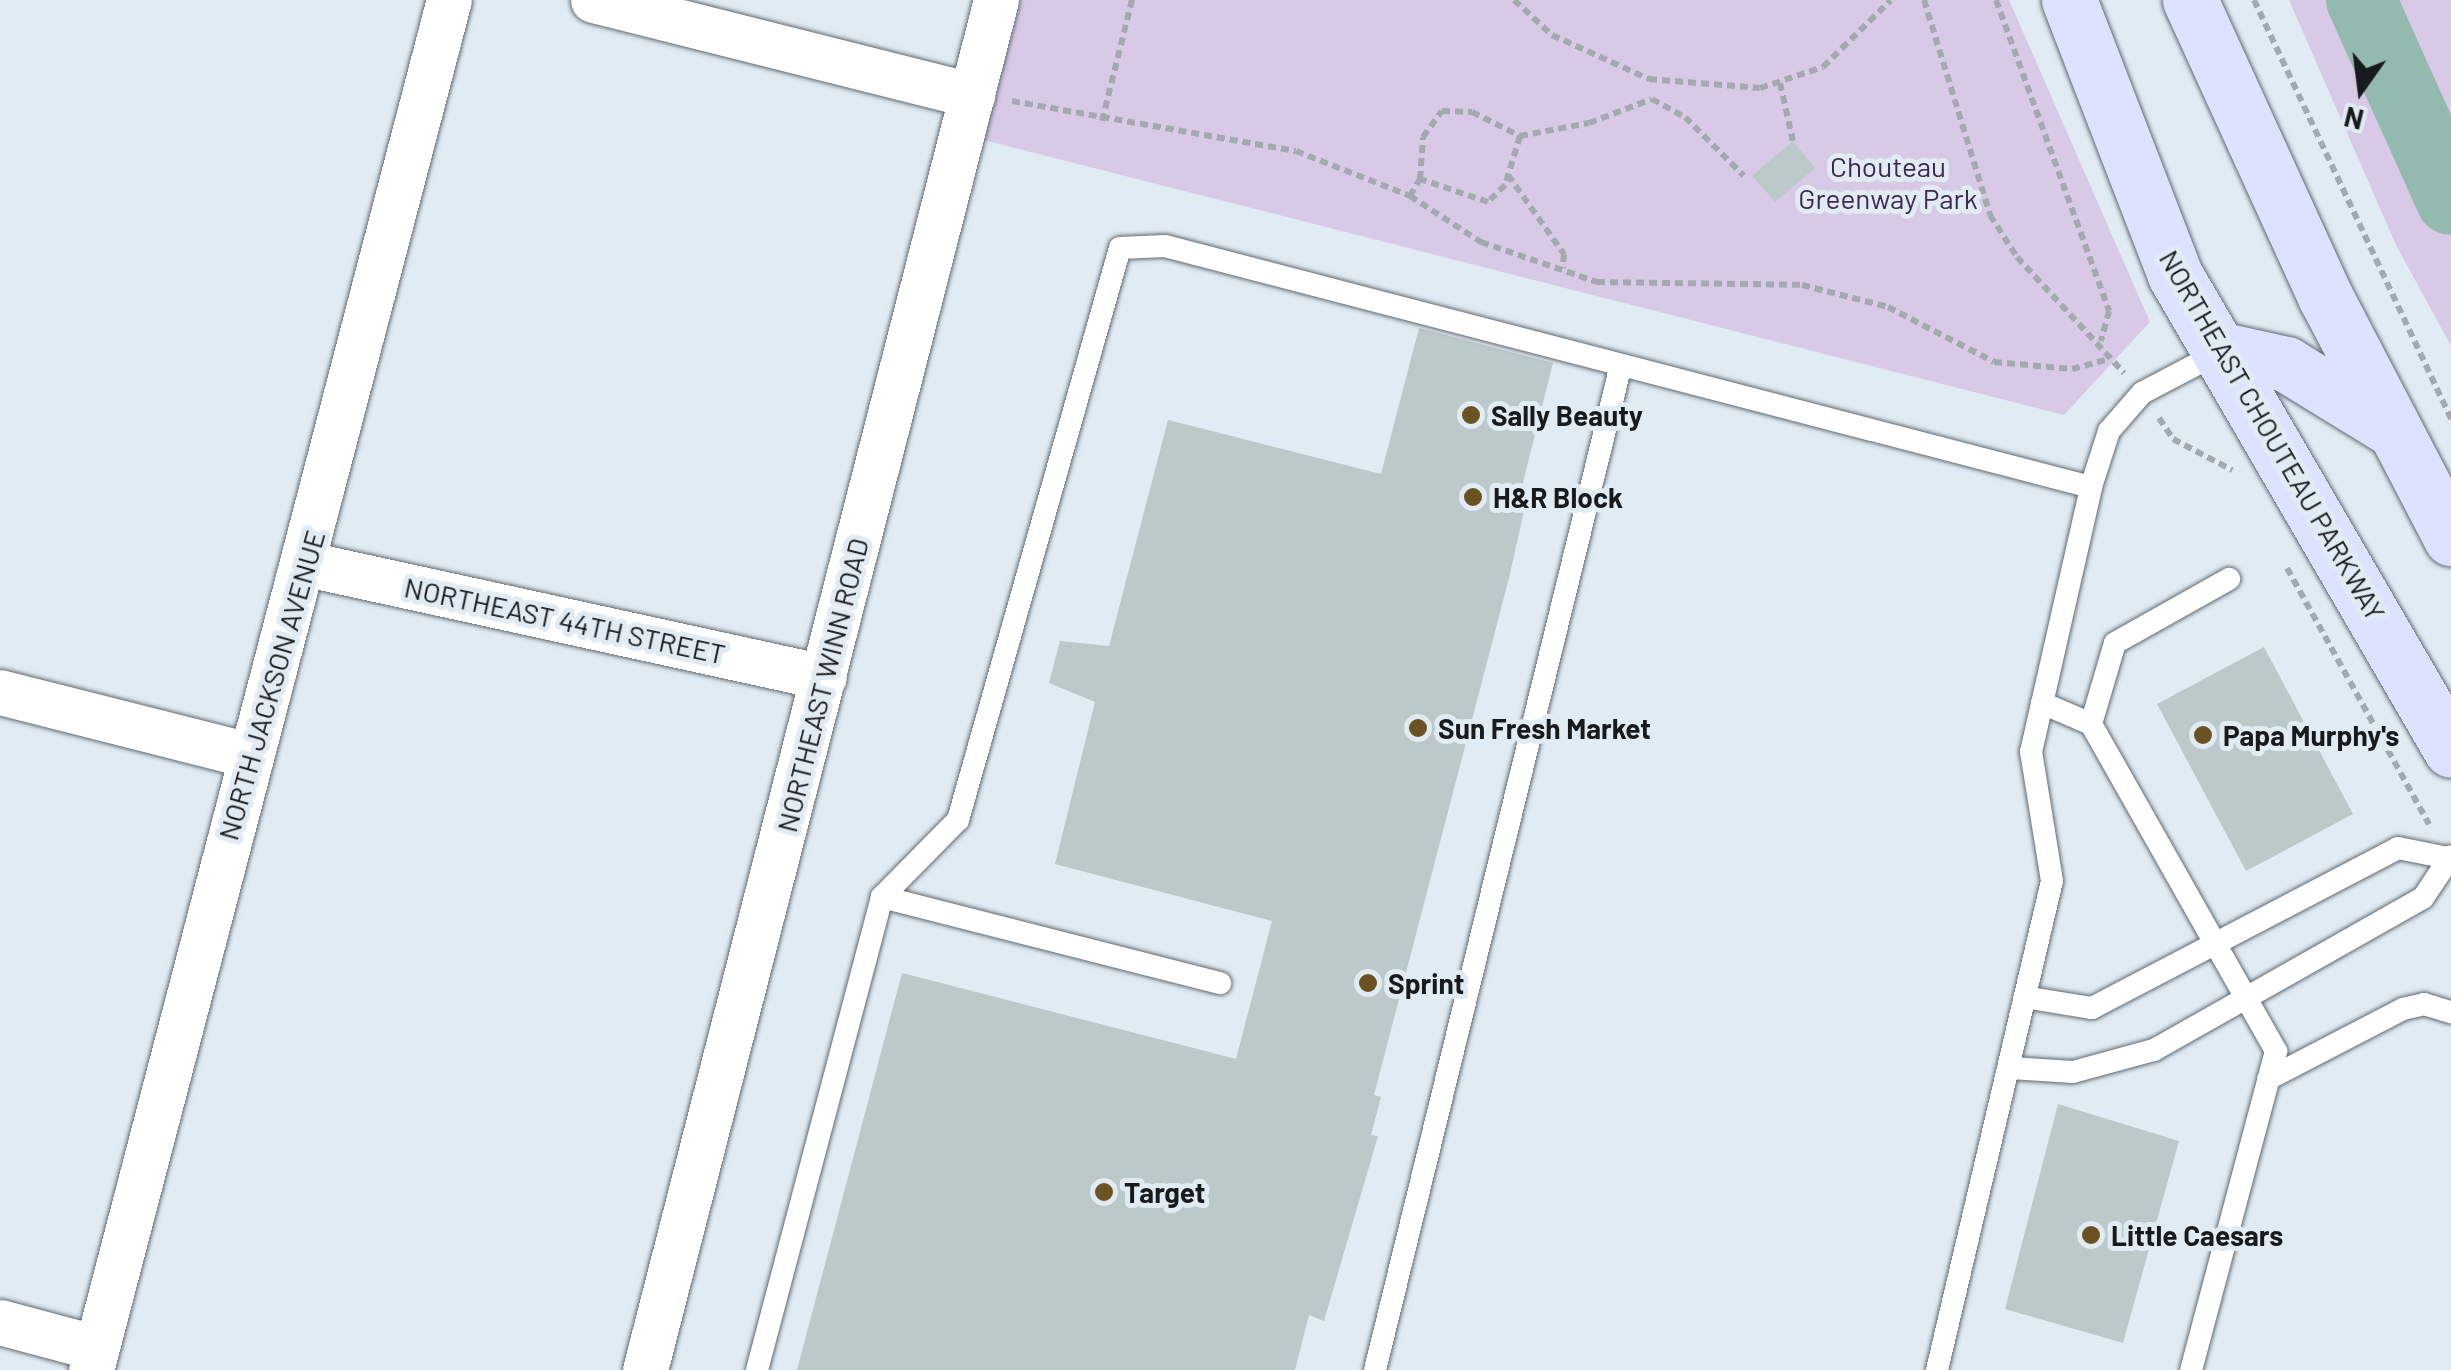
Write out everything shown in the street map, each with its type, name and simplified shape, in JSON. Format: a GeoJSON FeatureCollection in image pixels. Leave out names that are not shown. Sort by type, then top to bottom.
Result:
{"type":"FeatureCollection","features":[{"type":"Feature","properties":{"kind":"main road","name":"NORTHEAST CHOUTEAU PARKWAY"},"geometry":{"type":"LineString","coordinates":[[2068,0],[2175,275],[2223,350],[2451,750]]}},
{"type":"Feature","properties":{"kind":"main road"},"geometry":{"type":"LineString","coordinates":[[2190,0],[2389,427],[2451,538]]}},
{"type":"Feature","properties":{"kind":"main road"},"geometry":{"type":"LineString","coordinates":[[2223,350],[2286,364],[2389,427]]}},
{"type":"Feature","properties":{"kind":"street","name":"NORTH JACKSON AVENUE"},"geometry":{"type":"LineString","coordinates":[[94,1359],[248,755],[306,564],[448,0]]}},
{"type":"Feature","properties":{"kind":"street"},"geometry":{"type":"LineString","coordinates":[[593,0],[972,96]]}},
{"type":"Feature","properties":{"kind":"street","name":"NORTHEAST WINN ROAD"},"geometry":{"type":"LineString","coordinates":[[645,1370],[996,0]]}},
{"type":"Feature","properties":{"kind":"street","name":"NORTHEAST 44TH STREET"},"geometry":{"type":"LineString","coordinates":[[306,564],[824,677]]}},
{"type":"Feature","properties":{"kind":"street"},"geometry":{"type":"LineString","coordinates":[[0,692],[248,755]]}},
{"type":"Feature","properties":{"kind":"street"},"geometry":{"type":"LineString","coordinates":[[0,1322],[94,1359]]}},
{"type":"Feature","properties":{"kind":"lane"},"geometry":{"type":"LineString","coordinates":[[757,1370],[882,898],[958,820],[1120,248],[1166,246],[1620,369],[2091,487]]}},
{"type":"Feature","properties":{"kind":"lane"},"geometry":{"type":"LineString","coordinates":[[1938,1370],[2030,998],[2052,880],[2031,752],[2091,487],[2109,431],[2142,392],[2223,350]]}},
{"type":"Feature","properties":{"kind":"lane"},"geometry":{"type":"LineString","coordinates":[[1375,1370],[1620,369]]}},
{"type":"Feature","properties":{"kind":"lane"},"geometry":{"type":"LineString","coordinates":[[2091,724],[2115,642],[2229,579]]}},
{"type":"Feature","properties":{"kind":"lane"},"geometry":{"type":"LineString","coordinates":[[2042,703],[2091,724],[2214,949],[2276,1052],[2192,1370]]}},
{"type":"Feature","properties":{"kind":"lane"},"geometry":{"type":"LineString","coordinates":[[2011,1068],[2032,1074],[2110,1066],[2246,998],[2423,898],[2450,857],[2398,848],[2214,949],[2092,1008],[2030,998]]}},
{"type":"Feature","properties":{"kind":"lane"},"geometry":{"type":"LineString","coordinates":[[882,898],[1220,984]]}},
{"type":"Feature","properties":{"kind":"lane"},"geometry":{"type":"LineString","coordinates":[[2268,1080],[2403,1009],[2424,1004],[2451,1012]]}},
{"type":"Feature","properties":{"kind":"path"},"geometry":{"type":"LineString","coordinates":[[1102,121],[1132,0]]}},
{"type":"Feature","properties":{"kind":"path"},"geometry":{"type":"LineString","coordinates":[[1514,0],[1552,35],[1663,81],[1780,83],[1840,55],[1892,0]]}},
{"type":"Feature","properties":{"kind":"path"},"geometry":{"type":"LineString","coordinates":[[1924,0],[1990,215],[2016,257],[2101,341],[2110,359],[2142,392],[2173,439],[2223,461],[2242,488]]}},
{"type":"Feature","properties":{"kind":"path"},"geometry":{"type":"LineString","coordinates":[[1996,0],[2109,311],[2101,341]]}},
{"type":"Feature","properties":{"kind":"path"},"geometry":{"type":"LineString","coordinates":[[2254,0],[2451,419]]}},
{"type":"Feature","properties":{"kind":"path"},"geometry":{"type":"LineString","coordinates":[[1660,100],[1663,81]]}},
{"type":"Feature","properties":{"kind":"path"},"geometry":{"type":"LineString","coordinates":[[1780,83],[1792,140]]}},
{"type":"Feature","properties":{"kind":"path"},"geometry":{"type":"LineString","coordinates":[[972,96],[1296,151],[1410,196],[1482,242],[1619,287],[1778,284],[1837,292],[2022,368],[2072,369],[2110,359]]}},
{"type":"Feature","properties":{"kind":"path"},"geometry":{"type":"LineString","coordinates":[[1410,196],[1420,179],[1424,137],[1442,111],[1472,112],[1520,136],[1660,100]]}},
{"type":"Feature","properties":{"kind":"path"},"geometry":{"type":"LineString","coordinates":[[1660,100],[1744,176]]}},
{"type":"Feature","properties":{"kind":"path"},"geometry":{"type":"LineString","coordinates":[[1420,179],[1488,202],[1508,175],[1520,136]]}},
{"type":"Feature","properties":{"kind":"path"},"geometry":{"type":"LineString","coordinates":[[1508,175],[1564,254],[1563,268]]}},
{"type":"Feature","properties":{"kind":"path"},"geometry":{"type":"LineString","coordinates":[[2280,555],[2450,857]]}},
{"type":"Feature","properties":{"kind":"green space","name":"Chouteau Greenway Park"},"geometry":{"type":"Polygon","coordinates":[[[1021,0],[2009,0],[2150,322],[2064,415],[984,140],[1021,0]]]}},
{"type":"Feature","properties":{"kind":"green space"},"geometry":{"type":"Polygon","coordinates":[[[2289,0],[2451,0],[2451,346],[2396,245],[2289,0]]]}},
{"type":"Feature","properties":{"kind":"building"},"geometry":{"type":"Polygon","coordinates":[[[1793,141],[1815,168],[1775,202],[1752,176],[1793,141]]]}},
{"type":"Feature","properties":{"kind":"building"},"geometry":{"type":"Polygon","coordinates":[[[1419,328],[1553,363],[1516,510],[1524,511],[1509,578],[1374,1095],[1381,1097],[1371,1135],[1378,1136],[1324,1321],[1309,1315],[1295,1370],[797,1370],[902,973],[1236,1059],[1272,921],[1055,864],[1095,702],[1049,683],[1060,641],[1109,646],[1168,420],[1381,474],[1419,328]]]}},
{"type":"Feature","properties":{"kind":"building"},"geometry":{"type":"Polygon","coordinates":[[[2264,647],[2353,814],[2246,871],[2157,704],[2264,647]]]}},
{"type":"Feature","properties":{"kind":"building"},"geometry":{"type":"Polygon","coordinates":[[[2058,1104],[2179,1141],[2123,1343],[2005,1309],[2058,1104]]]}},
{"type":"Feature","properties":{"kind":"waterway"},"geometry":{"type":"LineString","coordinates":[[2361,0],[2451,200]]}},
{"type":"Feature","properties":{"kind":"place","name":"Sally Beauty"},"geometry":{"type":"Point","coordinates":[1471,415]}},
{"type":"Feature","properties":{"kind":"place","name":"H&R Block"},"geometry":{"type":"Point","coordinates":[1473,497]}},
{"type":"Feature","properties":{"kind":"place","name":"Sun Fresh Market"},"geometry":{"type":"Point","coordinates":[1418,728]}},
{"type":"Feature","properties":{"kind":"place","name":"Papa Murphy's"},"geometry":{"type":"Point","coordinates":[2203,735]}},
{"type":"Feature","properties":{"kind":"place","name":"Sprint"},"geometry":{"type":"Point","coordinates":[1368,983]}},
{"type":"Feature","properties":{"kind":"place","name":"Target"},"geometry":{"type":"Point","coordinates":[1104,1192]}},
{"type":"Feature","properties":{"kind":"place","name":"Little Caesars"},"geometry":{"type":"Point","coordinates":[2091,1235]}}]}
